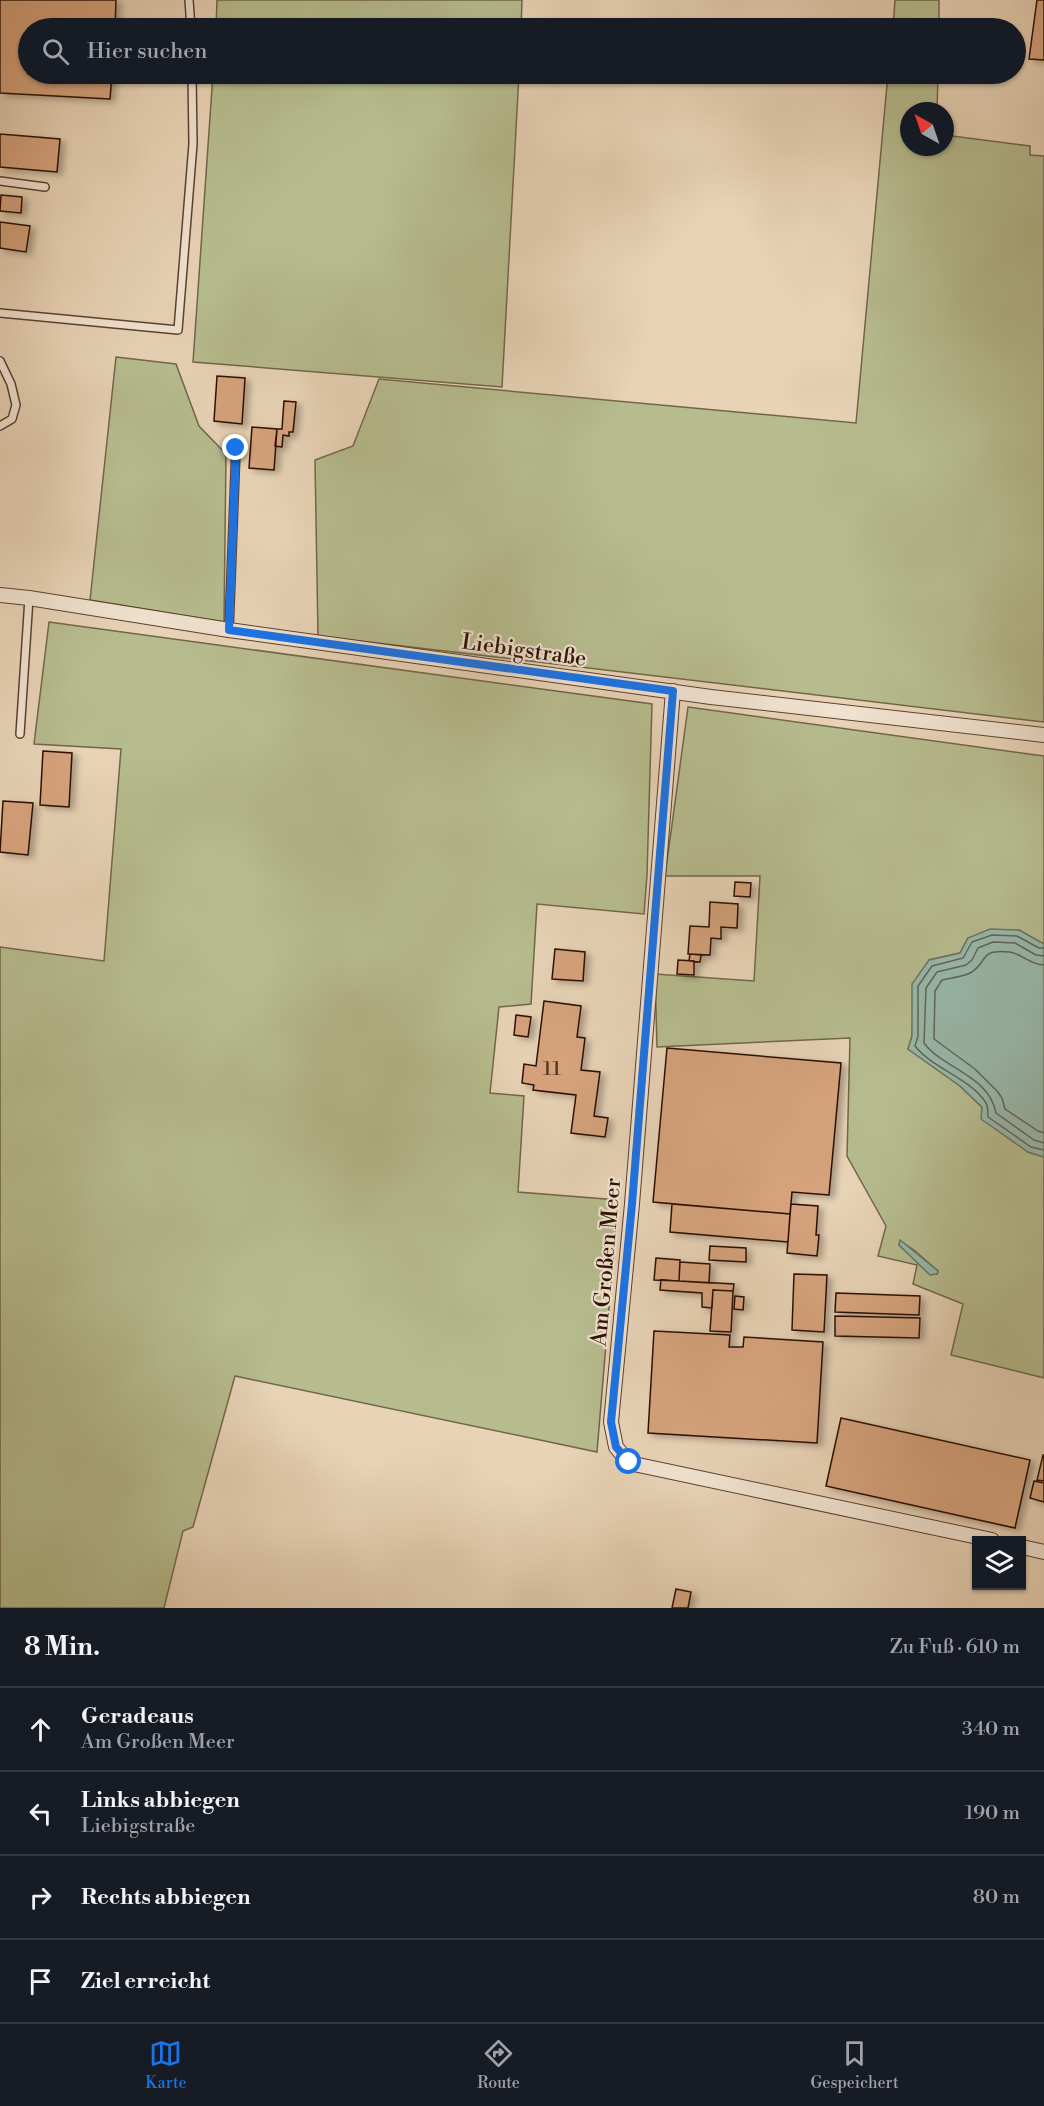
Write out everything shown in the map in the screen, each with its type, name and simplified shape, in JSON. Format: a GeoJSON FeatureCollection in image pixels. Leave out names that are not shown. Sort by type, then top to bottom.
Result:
{"type":"FeatureCollection","features":[{"type":"Feature","properties":{"kind":"street","name":"Liebigstraße"},"geometry":{"type":"LineString","coordinates":[[0,595],[229,630],[673,691],[1044,735]]}},
{"type":"Feature","properties":{"kind":"street","name":"Am Großen Meer"},"geometry":{"type":"LineString","coordinates":[[673,691],[632,1204],[611,1422],[616,1447],[629,1462],[973,1536]]}},
{"type":"Feature","properties":{"kind":"street"},"geometry":{"type":"LineString","coordinates":[[1026,1548],[1044,1552]]}},
{"type":"Feature","properties":{"kind":"lane"},"geometry":{"type":"LineString","coordinates":[[189,0],[190,18]]}},
{"type":"Feature","properties":{"kind":"lane"},"geometry":{"type":"LineString","coordinates":[[0,314],[178,330],[193,144],[192,84]]}},
{"type":"Feature","properties":{"kind":"lane"},"geometry":{"type":"LineString","coordinates":[[0,181],[45,187]]}},
{"type":"Feature","properties":{"kind":"lane"},"geometry":{"type":"LineString","coordinates":[[0,362],[16,405],[12,419],[0,426]]}},
{"type":"Feature","properties":{"kind":"lane"},"geometry":{"type":"LineString","coordinates":[[229,630],[236,448]]}},
{"type":"Feature","properties":{"kind":"lane"},"geometry":{"type":"LineString","coordinates":[[20,734],[29,598]]}},
{"type":"Feature","properties":{"kind":"green space"},"geometry":{"type":"Polygon","coordinates":[[[217,0],[522,0],[521,18],[216,18],[217,0]]]}},
{"type":"Feature","properties":{"kind":"green space"},"geometry":{"type":"Polygon","coordinates":[[[895,0],[939,0],[939,18],[894,18],[895,0]]]}},
{"type":"Feature","properties":{"kind":"green space"},"geometry":{"type":"Polygon","coordinates":[[[212,84],[518,84],[502,387],[193,362],[212,84]]]}},
{"type":"Feature","properties":{"kind":"green space"},"geometry":{"type":"Polygon","coordinates":[[[887,84],[938,84],[937,102],[900,102],[900,156],[954,156],[954,136],[1030,146],[1030,155],[1044,156],[1044,722],[318,636],[315,460],[353,446],[379,379],[856,423],[887,84]]]}},
{"type":"Feature","properties":{"kind":"green space"},"geometry":{"type":"Polygon","coordinates":[[[116,357],[176,364],[199,426],[226,454],[224,622],[90,600],[116,357]]]}},
{"type":"Feature","properties":{"kind":"green space"},"geometry":{"type":"Polygon","coordinates":[[[49,622],[652,704],[644,914],[537,904],[531,1004],[499,1007],[490,1093],[524,1096],[518,1192],[618,1200],[597,1452],[235,1376],[193,1527],[183,1531],[164,1608],[0,1608],[0,947],[104,961],[121,749],[34,744],[49,622]]]}},
{"type":"Feature","properties":{"kind":"green space"},"geometry":{"type":"Polygon","coordinates":[[[688,707],[1044,756],[1044,944],[1019,930],[968,938],[960,953],[929,960],[913,1016],[912,1036],[908,1049],[960,1086],[1028,1152],[1044,1157],[1044,1378],[951,1355],[963,1304],[913,1284],[917,1265],[878,1256],[886,1226],[847,1156],[850,1038],[657,1047],[655,974],[754,981],[760,876],[665,876],[688,707]],[[900,1241],[899,1245],[930,1274],[937,1274],[938,1271],[900,1241]]]}},
{"type":"Feature","properties":{"kind":"water"},"geometry":{"type":"Polygon","coordinates":[[[990,929],[1019,930],[1044,944],[1044,1157],[1028,1152],[981,1119],[982,1107],[960,1086],[908,1049],[912,1036],[912,984],[929,960],[960,953],[968,938],[990,929]]]}},
{"type":"Feature","properties":{"kind":"water"},"geometry":{"type":"Polygon","coordinates":[[[900,1240],[938,1271],[937,1274],[930,1275],[899,1245],[900,1240]]]}},
{"type":"Feature","properties":{"kind":"building"},"geometry":{"type":"Polygon","coordinates":[[[0,0],[116,0],[115,18],[18,18],[18,84],[111,84],[110,99],[0,93],[0,0]]]}},
{"type":"Feature","properties":{"kind":"building"},"geometry":{"type":"Polygon","coordinates":[[[1037,0],[1044,0],[1044,60],[1029,59],[1037,0]]]}},
{"type":"Feature","properties":{"kind":"building"},"geometry":{"type":"Polygon","coordinates":[[[0,134],[60,139],[57,172],[0,167],[0,134]]]}},
{"type":"Feature","properties":{"kind":"building"},"geometry":{"type":"Polygon","coordinates":[[[1,195],[22,197],[21,213],[0,211],[1,195]]]}},
{"type":"Feature","properties":{"kind":"building"},"geometry":{"type":"Polygon","coordinates":[[[0,222],[30,226],[26,252],[0,248],[0,222]]]}},
{"type":"Feature","properties":{"kind":"building"},"geometry":{"type":"Polygon","coordinates":[[[217,376],[245,378],[242,424],[214,421],[217,376]]]}},
{"type":"Feature","properties":{"kind":"building"},"geometry":{"type":"Polygon","coordinates":[[[284,401],[296,402],[293,432],[289,432],[289,436],[283,435],[282,447],[275,446],[277,429],[282,429],[284,401]]]}},
{"type":"Feature","properties":{"kind":"building"},"geometry":{"type":"Polygon","coordinates":[[[252,427],[277,429],[274,470],[249,468],[252,427]]]}},
{"type":"Feature","properties":{"kind":"building"},"geometry":{"type":"Polygon","coordinates":[[[43,751],[72,753],[69,807],[40,805],[43,751]]]}},
{"type":"Feature","properties":{"kind":"building"},"geometry":{"type":"Polygon","coordinates":[[[3,801],[33,803],[28,855],[0,852],[3,801]]]}},
{"type":"Feature","properties":{"kind":"building"},"geometry":{"type":"Polygon","coordinates":[[[735,882],[751,883],[750,897],[734,896],[735,882]]]}},
{"type":"Feature","properties":{"kind":"building"},"geometry":{"type":"Polygon","coordinates":[[[710,902],[738,904],[737,928],[721,927],[721,939],[711,938],[710,955],[688,954],[690,926],[709,927],[710,902]]]}},
{"type":"Feature","properties":{"kind":"building"},"geometry":{"type":"Polygon","coordinates":[[[555,949],[585,952],[583,981],[552,979],[555,949]]]}},
{"type":"Feature","properties":{"kind":"building"},"geometry":{"type":"Polygon","coordinates":[[[690,954],[701,955],[700,962],[689,961],[690,954]]]}},
{"type":"Feature","properties":{"kind":"building"},"geometry":{"type":"Polygon","coordinates":[[[678,960],[694,961],[694,975],[677,974],[678,960]]]}},
{"type":"Feature","properties":{"kind":"building"},"geometry":{"type":"Polygon","coordinates":[[[544,1001],[581,1006],[577,1037],[585,1038],[581,1070],[600,1072],[594,1116],[608,1118],[605,1137],[571,1133],[576,1095],[533,1090],[534,1085],[522,1083],[524,1064],[536,1066],[544,1001]]]}},
{"type":"Feature","properties":{"kind":"building"},"geometry":{"type":"Polygon","coordinates":[[[516,1015],[531,1017],[528,1037],[514,1035],[516,1015]]]}},
{"type":"Feature","properties":{"kind":"building"},"geometry":{"type":"Polygon","coordinates":[[[667,1048],[841,1063],[829,1195],[792,1192],[790,1214],[653,1202],[667,1048]]]}},
{"type":"Feature","properties":{"kind":"building"},"geometry":{"type":"Polygon","coordinates":[[[672,1204],[790,1214],[788,1242],[670,1232],[672,1204]]]}},
{"type":"Feature","properties":{"kind":"building"},"geometry":{"type":"Polygon","coordinates":[[[791,1204],[818,1206],[817,1256],[787,1253],[791,1204]]]}},
{"type":"Feature","properties":{"kind":"building"},"geometry":{"type":"Polygon","coordinates":[[[710,1246],[746,1248],[746,1262],[709,1260],[710,1246]]]}},
{"type":"Feature","properties":{"kind":"building"},"geometry":{"type":"Polygon","coordinates":[[[656,1258],[680,1260],[679,1281],[654,1280],[656,1258]]]}},
{"type":"Feature","properties":{"kind":"building"},"geometry":{"type":"Polygon","coordinates":[[[680,1262],[710,1264],[709,1283],[679,1281],[680,1262]]]}},
{"type":"Feature","properties":{"kind":"building"},"geometry":{"type":"Polygon","coordinates":[[[794,1274],[827,1275],[824,1332],[792,1330],[794,1274]]]}},
{"type":"Feature","properties":{"kind":"building"},"geometry":{"type":"Polygon","coordinates":[[[661,1280],[734,1284],[733,1291],[713,1290],[712,1308],[702,1307],[702,1293],[660,1290],[661,1280]]]}},
{"type":"Feature","properties":{"kind":"building"},"geometry":{"type":"Polygon","coordinates":[[[713,1290],[733,1291],[731,1332],[710,1331],[713,1290]]]}},
{"type":"Feature","properties":{"kind":"building"},"geometry":{"type":"Polygon","coordinates":[[[836,1293],[920,1296],[919,1315],[835,1312],[836,1293]]]}},
{"type":"Feature","properties":{"kind":"building"},"geometry":{"type":"Polygon","coordinates":[[[735,1296],[744,1297],[743,1310],[734,1309],[735,1296]]]}},
{"type":"Feature","properties":{"kind":"building"},"geometry":{"type":"Polygon","coordinates":[[[835,1316],[920,1318],[919,1338],[835,1336],[835,1316]]]}},
{"type":"Feature","properties":{"kind":"building"},"geometry":{"type":"Polygon","coordinates":[[[654,1331],[730,1335],[729,1347],[743,1347],[744,1337],[823,1342],[817,1443],[648,1433],[654,1331]]]}},
{"type":"Feature","properties":{"kind":"building"},"geometry":{"type":"Polygon","coordinates":[[[841,1418],[1030,1460],[1015,1528],[826,1486],[841,1418]]]}},
{"type":"Feature","properties":{"kind":"building"},"geometry":{"type":"Polygon","coordinates":[[[1044,1455],[1044,1481],[1037,1480],[1044,1455]]]}},
{"type":"Feature","properties":{"kind":"building"},"geometry":{"type":"Polygon","coordinates":[[[1034,1481],[1044,1483],[1044,1502],[1030,1498],[1034,1481]]]}},
{"type":"Feature","properties":{"kind":"building"},"geometry":{"type":"Polygon","coordinates":[[[676,1589],[691,1592],[688,1608],[672,1608],[676,1589]]]}},
{"type":"Feature","properties":{"kind":"route"},"geometry":{"type":"LineString","coordinates":[[236,448],[229,630],[673,691],[632,1204],[611,1422],[616,1447],[629,1462]]}}]}
